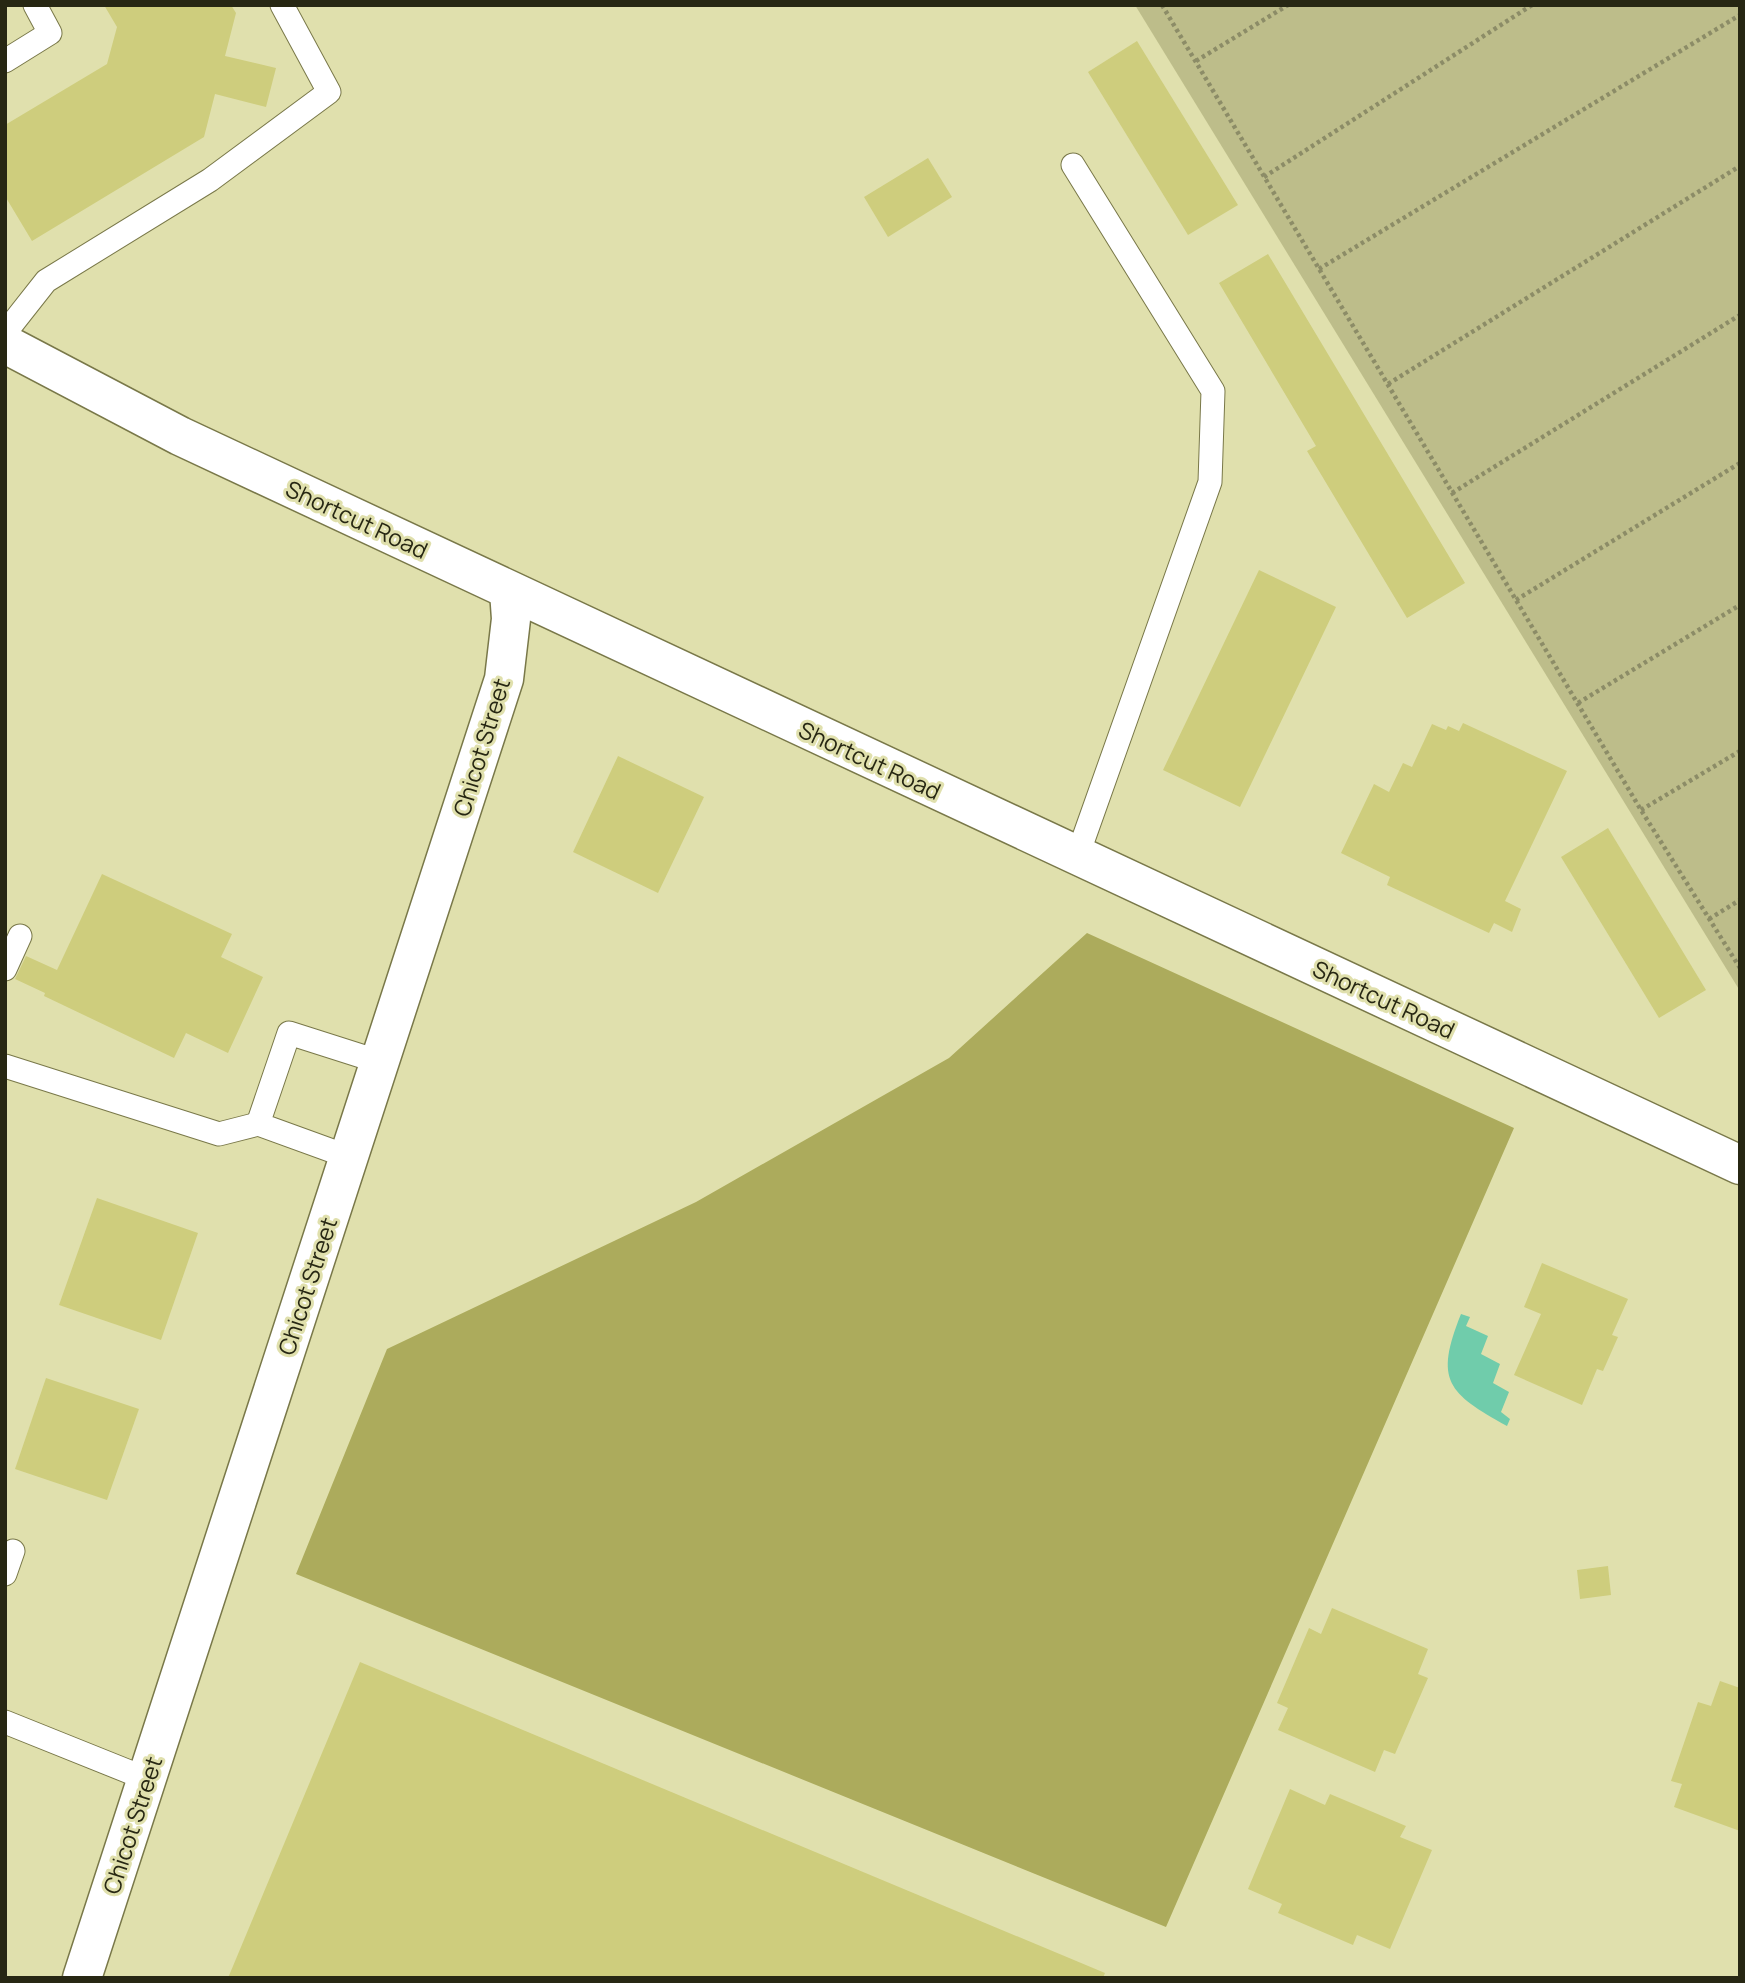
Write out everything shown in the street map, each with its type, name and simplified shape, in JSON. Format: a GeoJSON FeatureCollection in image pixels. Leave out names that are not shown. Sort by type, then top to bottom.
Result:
{"type":"FeatureCollection","features":[{"type":"Feature","properties":{"kind":"main road","name":"Shortcut Road"},"geometry":{"type":"LineString","coordinates":[[5,344],[180,436],[1740,1165]]}},
{"type":"Feature","properties":{"kind":"main road","name":"Chicot Street"},"geometry":{"type":"LineString","coordinates":[[82,1978],[504,679],[511,619],[509,591]]}},
{"type":"Feature","properties":{"kind":"lane"},"geometry":{"type":"LineString","coordinates":[[5,61],[50,33],[35,5]]}},
{"type":"Feature","properties":{"kind":"lane"},"geometry":{"type":"LineString","coordinates":[[5,333],[46,281],[210,180],[329,92],[282,5]]}},
{"type":"Feature","properties":{"kind":"lane"},"geometry":{"type":"LineString","coordinates":[[1073,165],[1213,391],[1210,482],[1077,857]]}},
{"type":"Feature","properties":{"kind":"lane"},"geometry":{"type":"LineString","coordinates":[[5,969],[20,936]]}},
{"type":"Feature","properties":{"kind":"lane"},"geometry":{"type":"LineString","coordinates":[[258,1124],[289,1033],[380,1062]]}},
{"type":"Feature","properties":{"kind":"lane"},"geometry":{"type":"LineString","coordinates":[[5,1066],[219,1134],[258,1124],[349,1157]]}},
{"type":"Feature","properties":{"kind":"lane"},"geometry":{"type":"LineString","coordinates":[[5,1574],[13,1551]]}},
{"type":"Feature","properties":{"kind":"lane"},"geometry":{"type":"LineString","coordinates":[[5,1722],[147,1779]]}},
{"type":"Feature","properties":{"kind":"path"},"geometry":{"type":"LineString","coordinates":[[1162,5],[1642,810],[1740,968]]}},
{"type":"Feature","properties":{"kind":"path"},"geometry":{"type":"LineString","coordinates":[[1196,61],[1288,5]]}},
{"type":"Feature","properties":{"kind":"path"},"geometry":{"type":"LineString","coordinates":[[1264,177],[1532,5]]}},
{"type":"Feature","properties":{"kind":"path"},"geometry":{"type":"LineString","coordinates":[[1319,269],[1740,15]]}},
{"type":"Feature","properties":{"kind":"path"},"geometry":{"type":"LineString","coordinates":[[1388,384],[1740,166]]}},
{"type":"Feature","properties":{"kind":"path"},"geometry":{"type":"LineString","coordinates":[[1452,493],[1740,315]]}},
{"type":"Feature","properties":{"kind":"path"},"geometry":{"type":"LineString","coordinates":[[1516,600],[1740,463]]}},
{"type":"Feature","properties":{"kind":"path"},"geometry":{"type":"LineString","coordinates":[[1578,703],[1740,605]]}},
{"type":"Feature","properties":{"kind":"path"},"geometry":{"type":"LineString","coordinates":[[1642,810],[1740,751]]}},
{"type":"Feature","properties":{"kind":"path"},"geometry":{"type":"LineString","coordinates":[[1709,919],[1740,900]]}},
{"type":"Feature","properties":{"kind":"shaded area"},"geometry":{"type":"Polygon","coordinates":[[[1135,5],[1740,5],[1740,991],[1135,5]]]}},
{"type":"Feature","properties":{"kind":"shaded area"},"geometry":{"type":"Polygon","coordinates":[[[1087,933],[1514,1128],[1166,1927],[296,1574],[387,1349],[696,1202],[949,1058],[1087,933]]]}},
{"type":"Feature","properties":{"kind":"shaded area"},"geometry":{"type":"Polygon","coordinates":[[[1461,1314],[1470,1317],[1466,1326],[1488,1336],[1481,1354],[1500,1364],[1493,1383],[1509,1392],[1501,1412],[1510,1419],[1507,1426],[1471,1404],[1459,1394],[1452,1383],[1448,1370],[1448,1355],[1461,1314]]]}},
{"type":"Feature","properties":{"kind":"building"},"geometry":{"type":"Polygon","coordinates":[[[104,5],[231,5],[236,13],[225,56],[276,68],[266,107],[215,94],[204,137],[32,241],[5,196],[5,125],[107,64],[117,27],[104,5]]]}},
{"type":"Feature","properties":{"kind":"building"},"geometry":{"type":"Polygon","coordinates":[[[1137,41],[1238,205],[1188,235],[1088,72],[1137,41]]]}},
{"type":"Feature","properties":{"kind":"building"},"geometry":{"type":"Polygon","coordinates":[[[928,158],[952,197],[888,237],[864,197],[928,158]]]}},
{"type":"Feature","properties":{"kind":"building"},"geometry":{"type":"Polygon","coordinates":[[[1268,254],[1465,583],[1407,618],[1307,451],[1316,446],[1219,283],[1268,254]]]}},
{"type":"Feature","properties":{"kind":"building"},"geometry":{"type":"Polygon","coordinates":[[[1259,570],[1336,607],[1240,807],[1163,770],[1259,570]]]}},
{"type":"Feature","properties":{"kind":"building"},"geometry":{"type":"Polygon","coordinates":[[[1463,723],[1567,771],[1505,901],[1521,909],[1512,932],[1494,923],[1489,933],[1387,885],[1390,877],[1341,853],[1374,784],[1389,792],[1403,763],[1412,767],[1432,724],[1446,730],[1448,726],[1459,731],[1463,723]]]}},
{"type":"Feature","properties":{"kind":"building"},"geometry":{"type":"Polygon","coordinates":[[[618,756],[704,797],[658,893],[573,852],[618,756]]]}},
{"type":"Feature","properties":{"kind":"building"},"geometry":{"type":"Polygon","coordinates":[[[1608,828],[1706,990],[1659,1018],[1561,857],[1608,828]]]}},
{"type":"Feature","properties":{"kind":"building"},"geometry":{"type":"Polygon","coordinates":[[[102,874],[232,934],[221,957],[263,977],[228,1053],[186,1033],[174,1058],[44,996],[45,993],[15,979],[26,956],[57,970],[102,874]]]}},
{"type":"Feature","properties":{"kind":"building"},"geometry":{"type":"Polygon","coordinates":[[[97,1198],[198,1233],[161,1340],[59,1305],[97,1198]]]}},
{"type":"Feature","properties":{"kind":"building"},"geometry":{"type":"Polygon","coordinates":[[[1542,1263],[1628,1299],[1612,1335],[1618,1337],[1603,1371],[1597,1369],[1582,1405],[1514,1375],[1541,1314],[1524,1307],[1542,1263]]]}},
{"type":"Feature","properties":{"kind":"building"},"geometry":{"type":"Polygon","coordinates":[[[46,1378],[139,1409],[107,1500],[15,1469],[46,1378]]]}},
{"type":"Feature","properties":{"kind":"building"},"geometry":{"type":"Polygon","coordinates":[[[1608,1566],[1611,1595],[1580,1599],[1577,1570],[1608,1566]]]}},
{"type":"Feature","properties":{"kind":"building"},"geometry":{"type":"Polygon","coordinates":[[[1332,1608],[1428,1649],[1418,1674],[1428,1678],[1395,1754],[1384,1750],[1375,1772],[1278,1730],[1288,1708],[1277,1703],[1309,1628],[1321,1634],[1332,1608]]]}},
{"type":"Feature","properties":{"kind":"building"},"geometry":{"type":"Polygon","coordinates":[[[360,1662],[1105,1973],[1103,1978],[228,1978],[360,1662]]]}},
{"type":"Feature","properties":{"kind":"building"},"geometry":{"type":"Polygon","coordinates":[[[1720,1681],[1740,1688],[1740,1831],[1674,1807],[1682,1784],[1671,1781],[1698,1702],[1711,1706],[1720,1681]]]}},
{"type":"Feature","properties":{"kind":"building"},"geometry":{"type":"Polygon","coordinates":[[[1290,1789],[1325,1805],[1330,1794],[1406,1826],[1400,1837],[1432,1850],[1390,1949],[1357,1935],[1353,1945],[1278,1913],[1282,1904],[1248,1889],[1290,1789]]]}}]}
